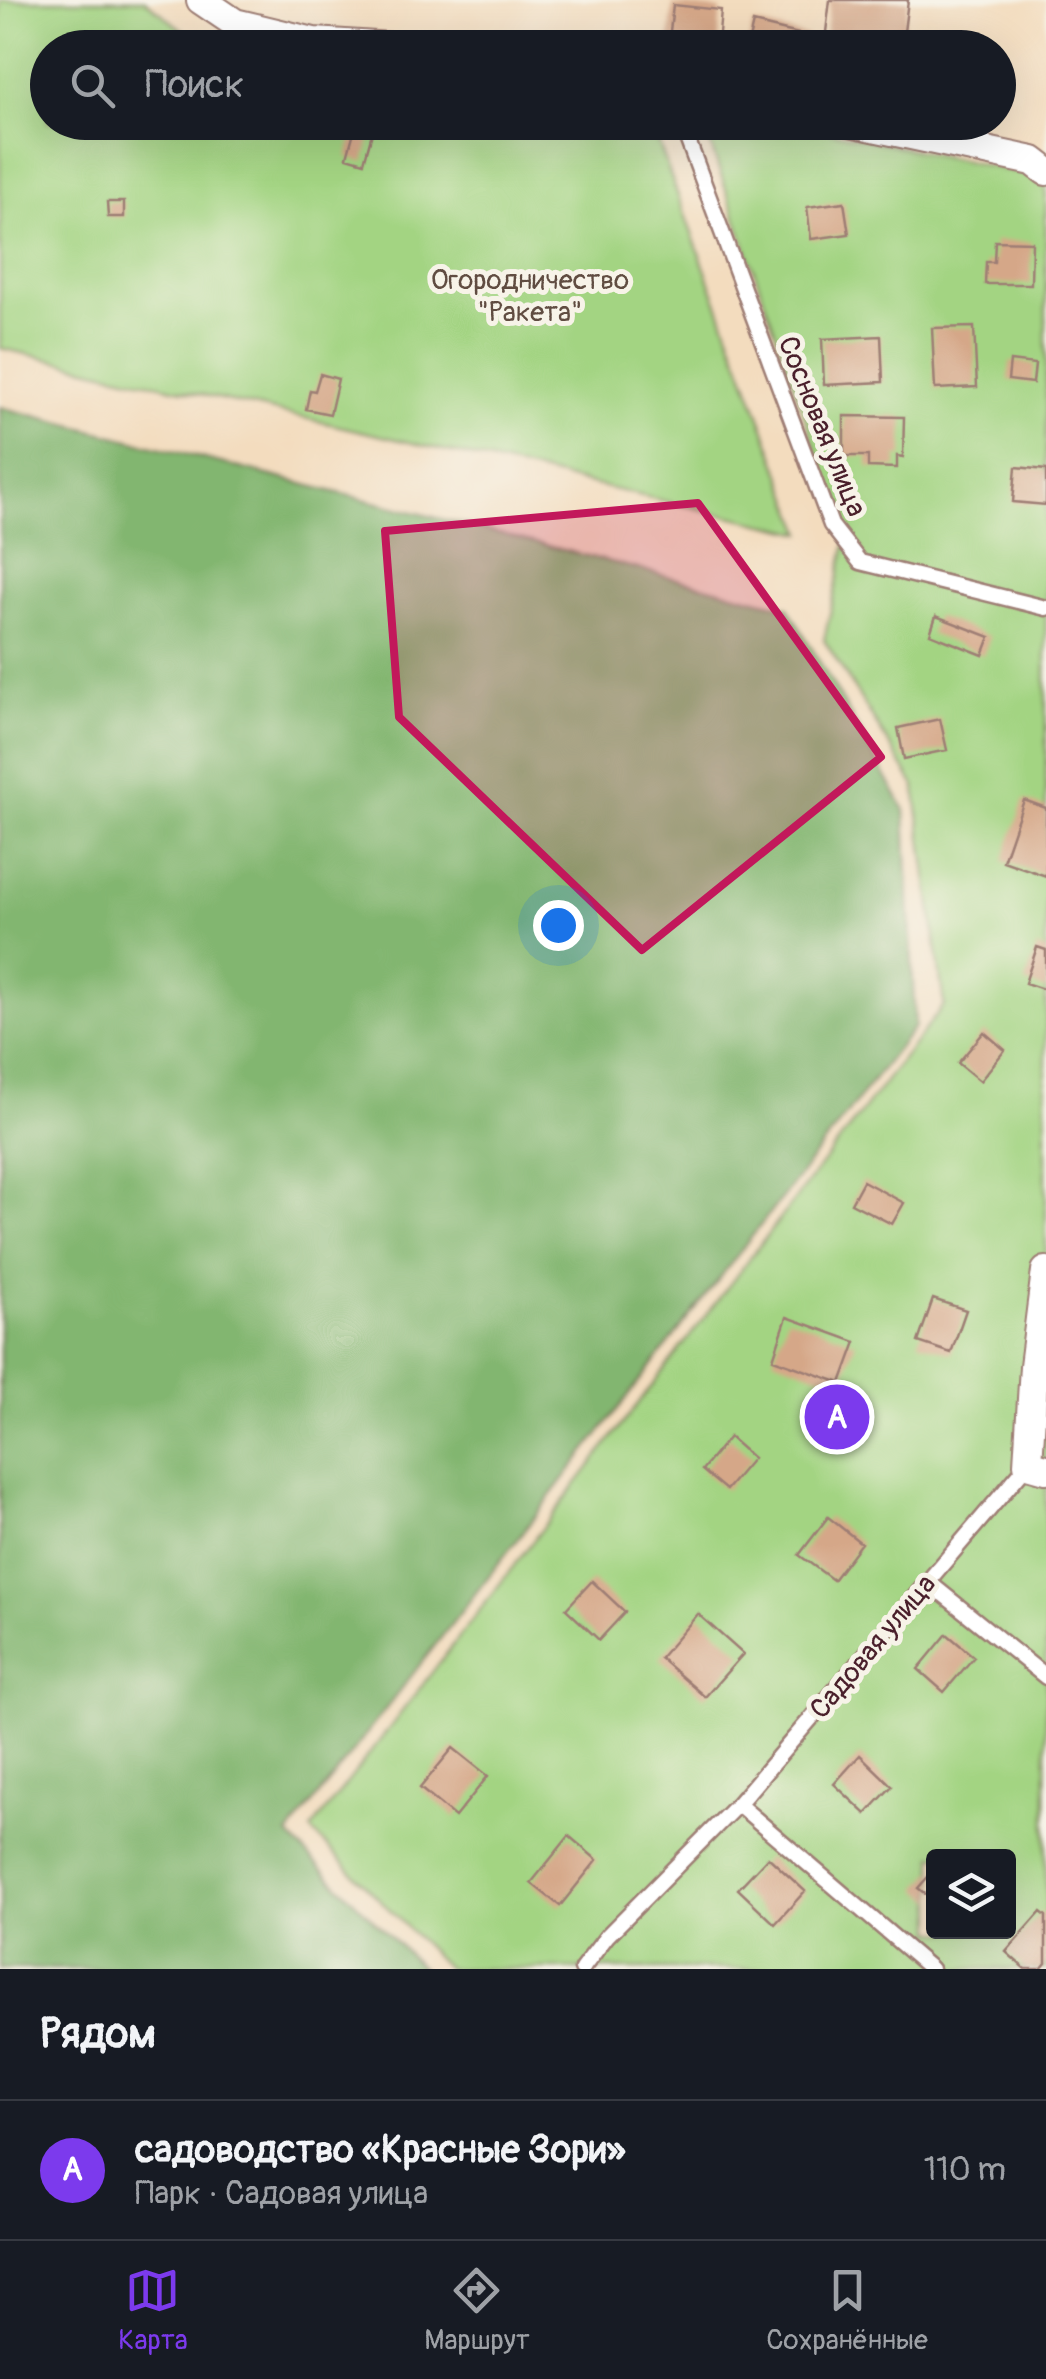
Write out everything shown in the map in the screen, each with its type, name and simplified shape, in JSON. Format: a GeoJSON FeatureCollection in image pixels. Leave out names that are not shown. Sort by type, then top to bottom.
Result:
{"type":"FeatureCollection","features":[{"type":"Feature","properties":{"kind":"street"},"geometry":{"type":"LineString","coordinates":[[201,0],[235,23],[264,30]]}},
{"type":"Feature","properties":{"kind":"street"},"geometry":{"type":"LineString","coordinates":[[934,140],[1032,161],[1046,171]]}},
{"type":"Feature","properties":{"kind":"street","name":"Садовая улица"},"geometry":{"type":"LineString","coordinates":[[1037,1466],[1046,1271]]}},
{"type":"Feature","properties":{"kind":"lane","name":"Сосновая улица"},"geometry":{"type":"LineString","coordinates":[[688,140],[831,525],[860,562],[1046,608]]}},
{"type":"Feature","properties":{"kind":"lane","name":"Садовая улица"},"geometry":{"type":"LineString","coordinates":[[582,1969],[606,1936],[738,1804],[926,1581],[1037,1466]]}},
{"type":"Feature","properties":{"kind":"lane"},"geometry":{"type":"LineString","coordinates":[[926,1581],[1046,1677]]}},
{"type":"Feature","properties":{"kind":"lane"},"geometry":{"type":"LineString","coordinates":[[738,1804],[931,1969]]}},
{"type":"Feature","properties":{"kind":"highlighted area"},"geometry":{"type":"Polygon","coordinates":[[[698,503],[881,757],[642,950],[399,717],[385,531],[698,503]]]}},
{"type":"Feature","properties":{"kind":"green space","name":"Огородничество \"Ракета\""},"geometry":{"type":"Polygon","coordinates":[[[0,0],[145,0],[183,30],[30,30],[30,140],[657,140],[803,533],[0,348],[0,0]]]}},
{"type":"Feature","properties":{"kind":"green space"},"geometry":{"type":"Polygon","coordinates":[[[709,140],[869,140],[1038,177],[1046,171],[1046,1969],[448,1969],[311,1830],[944,1005],[915,786],[824,640],[847,539],[709,140]]]}},
{"type":"Feature","properties":{"kind":"green space"},"geometry":{"type":"Polygon","coordinates":[[[0,407],[788,607],[905,810],[915,1026],[288,1835],[423,1969],[0,1969],[0,407]]]}},
{"type":"Feature","properties":{"kind":"building"},"geometry":{"type":"Polygon","coordinates":[[[830,0],[908,0],[904,30],[826,30],[830,0]]]}},
{"type":"Feature","properties":{"kind":"building"},"geometry":{"type":"Polygon","coordinates":[[[673,5],[721,10],[719,30],[670,30],[673,5]]]}},
{"type":"Feature","properties":{"kind":"building"},"geometry":{"type":"Polygon","coordinates":[[[753,23],[782,30],[751,30],[753,23]]]}},
{"type":"Feature","properties":{"kind":"building"},"geometry":{"type":"Polygon","coordinates":[[[352,140],[370,140],[364,162],[347,157],[352,140]]]}},
{"type":"Feature","properties":{"kind":"building"},"geometry":{"type":"Polygon","coordinates":[[[107,202],[124,202],[124,217],[108,217],[107,202]]]}},
{"type":"Feature","properties":{"kind":"building"},"geometry":{"type":"Polygon","coordinates":[[[844,202],[849,234],[811,239],[807,207],[844,202]]]}},
{"type":"Feature","properties":{"kind":"building"},"geometry":{"type":"Polygon","coordinates":[[[995,241],[1032,242],[1031,284],[985,284],[986,262],[994,262],[995,241]]]}},
{"type":"Feature","properties":{"kind":"building"},"geometry":{"type":"Polygon","coordinates":[[[974,327],[977,387],[935,389],[932,328],[974,327]]]}},
{"type":"Feature","properties":{"kind":"building"},"geometry":{"type":"Polygon","coordinates":[[[881,336],[883,382],[824,385],[822,339],[881,336]]]}},
{"type":"Feature","properties":{"kind":"building"},"geometry":{"type":"Polygon","coordinates":[[[1010,361],[1035,364],[1033,383],[1008,380],[1010,361]]]}},
{"type":"Feature","properties":{"kind":"building"},"geometry":{"type":"Polygon","coordinates":[[[320,374],[338,379],[330,414],[306,409],[310,390],[315,391],[320,374]]]}},
{"type":"Feature","properties":{"kind":"building"},"geometry":{"type":"Polygon","coordinates":[[[844,416],[904,417],[903,457],[897,456],[897,468],[868,467],[868,456],[844,456],[844,416]]]}},
{"type":"Feature","properties":{"kind":"building"},"geometry":{"type":"Polygon","coordinates":[[[1016,467],[1046,470],[1046,505],[1013,502],[1016,467]]]}},
{"type":"Feature","properties":{"kind":"building"},"geometry":{"type":"Polygon","coordinates":[[[936,616],[990,637],[983,655],[930,634],[936,616]]]}},
{"type":"Feature","properties":{"kind":"building"},"geometry":{"type":"Polygon","coordinates":[[[940,719],[947,750],[904,759],[898,728],[940,719]]]}},
{"type":"Feature","properties":{"kind":"building"},"geometry":{"type":"Polygon","coordinates":[[[1024,800],[1046,808],[1046,876],[1003,861],[1024,800]]]}},
{"type":"Feature","properties":{"kind":"building"},"geometry":{"type":"Polygon","coordinates":[[[1037,947],[1046,950],[1046,990],[1025,983],[1037,947]]]}},
{"type":"Feature","properties":{"kind":"building"},"geometry":{"type":"Polygon","coordinates":[[[984,1032],[1005,1050],[980,1081],[958,1063],[984,1032]]]}},
{"type":"Feature","properties":{"kind":"building"},"geometry":{"type":"Polygon","coordinates":[[[863,1181],[904,1203],[892,1224],[851,1203],[863,1181]]]}},
{"type":"Feature","properties":{"kind":"building"},"geometry":{"type":"Polygon","coordinates":[[[933,1299],[966,1310],[951,1353],[918,1342],[933,1299]]]}},
{"type":"Feature","properties":{"kind":"building"},"geometry":{"type":"Polygon","coordinates":[[[787,1317],[856,1342],[841,1383],[773,1359],[787,1317]]]}},
{"type":"Feature","properties":{"kind":"building"},"geometry":{"type":"Polygon","coordinates":[[[729,1437],[753,1458],[726,1490],[702,1470],[729,1437]]]}},
{"type":"Feature","properties":{"kind":"building"},"geometry":{"type":"Polygon","coordinates":[[[828,1517],[861,1543],[833,1580],[799,1555],[828,1517]]]}},
{"type":"Feature","properties":{"kind":"building"},"geometry":{"type":"Polygon","coordinates":[[[592,1581],[625,1612],[599,1640],[566,1609],[592,1581]]]}},
{"type":"Feature","properties":{"kind":"building"},"geometry":{"type":"Polygon","coordinates":[[[698,1614],[743,1654],[705,1697],[660,1658],[698,1614]]]}},
{"type":"Feature","properties":{"kind":"building"},"geometry":{"type":"Polygon","coordinates":[[[947,1634],[974,1657],[944,1692],[918,1669],[947,1634]]]}},
{"type":"Feature","properties":{"kind":"building"},"geometry":{"type":"Polygon","coordinates":[[[453,1748],[488,1776],[455,1817],[420,1788],[453,1748]]]}},
{"type":"Feature","properties":{"kind":"building"},"geometry":{"type":"Polygon","coordinates":[[[860,1755],[892,1786],[866,1814],[834,1784],[860,1755]]]}},
{"type":"Feature","properties":{"kind":"building"},"geometry":{"type":"Polygon","coordinates":[[[569,1836],[597,1860],[560,1906],[531,1883],[569,1836]]]}},
{"type":"Feature","properties":{"kind":"building"},"geometry":{"type":"Polygon","coordinates":[[[768,1857],[805,1891],[775,1924],[738,1889],[768,1857]]]}},
{"type":"Feature","properties":{"kind":"building"},"geometry":{"type":"Polygon","coordinates":[[[1041,1912],[1046,1916],[1046,1963],[1041,1969],[1025,1969],[1006,1952],[1041,1912]]]}},
{"type":"Feature","properties":{"kind":"place","name":"садоводство «Красные Зори»"},"geometry":{"type":"Point","coordinates":[837,1417]}}]}
